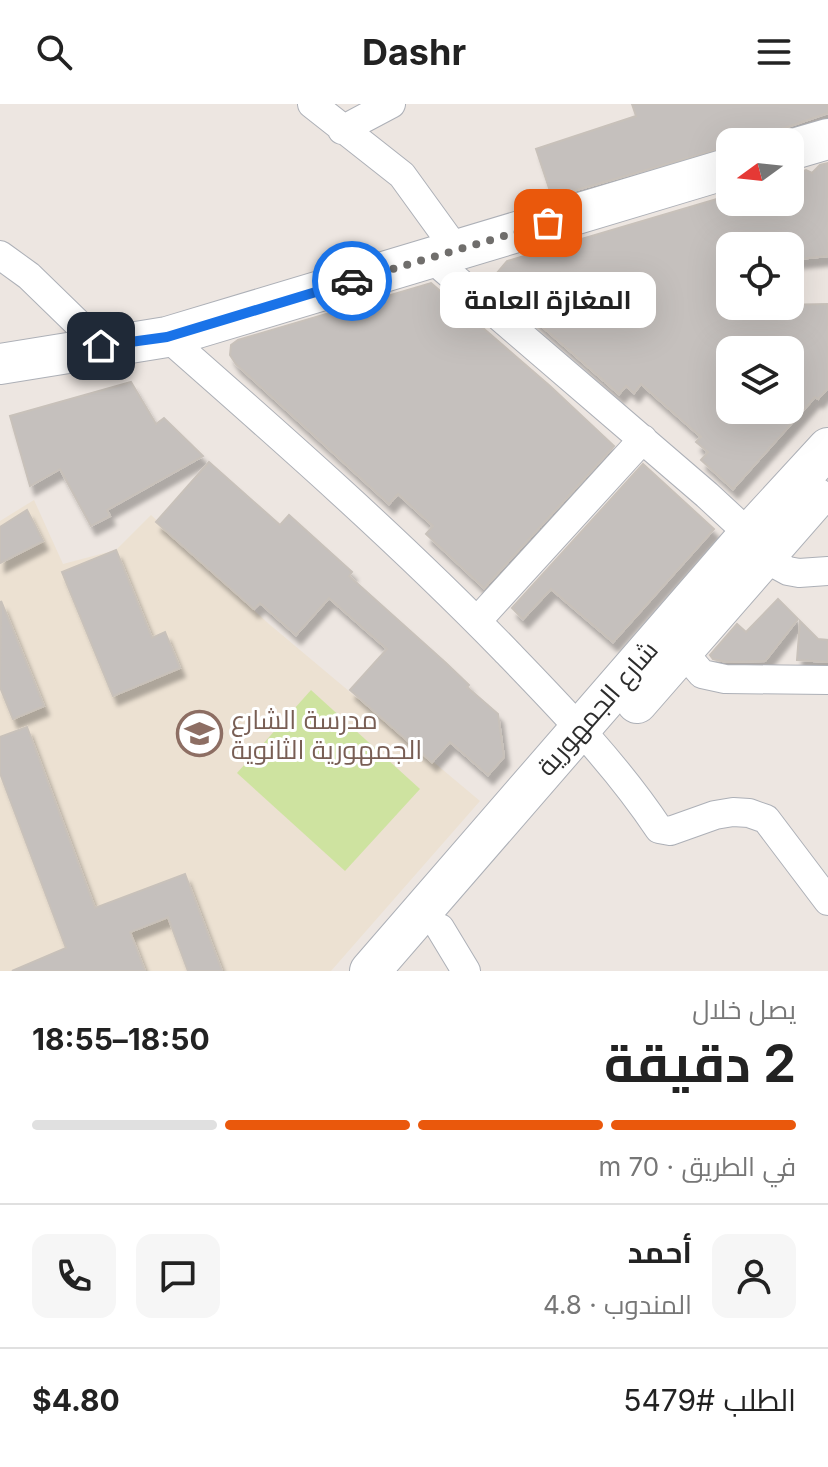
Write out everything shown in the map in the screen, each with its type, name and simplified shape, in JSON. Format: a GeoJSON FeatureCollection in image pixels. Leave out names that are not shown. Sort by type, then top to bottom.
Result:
{"type":"FeatureCollection","features":[{"type":"Feature","properties":{"kind":"main road"},"geometry":{"type":"LineString","coordinates":[[804,146],[828,139]]}},
{"type":"Feature","properties":{"kind":"main road"},"geometry":{"type":"LineString","coordinates":[[0,364],[167,337],[716,172]]}},
{"type":"Feature","properties":{"kind":"main road","name":"شارع الجمهورية"},"geometry":{"type":"LineString","coordinates":[[403,971],[589,737],[683,652],[828,448]]}},
{"type":"Feature","properties":{"kind":"main road","name":"شارع الجمهورية"},"geometry":{"type":"LineString","coordinates":[[370,971],[589,737],[759,544],[828,484]]}},
{"type":"Feature","properties":{"kind":"street"},"geometry":{"type":"LineString","coordinates":[[312,104],[402,175],[444,254],[759,544],[777,565],[788,571],[828,571]]}},
{"type":"Feature","properties":{"kind":"street"},"geometry":{"type":"LineString","coordinates":[[342,130],[391,104]]}},
{"type":"Feature","properties":{"kind":"street"},"geometry":{"type":"LineString","coordinates":[[0,255],[61,304],[101,346]]}},
{"type":"Feature","properties":{"kind":"street"},"geometry":{"type":"LineString","coordinates":[[167,337],[394,541],[477,621],[589,737],[659,829],[670,831],[733,812],[766,819],[828,901]]}},
{"type":"Feature","properties":{"kind":"street"},"geometry":{"type":"LineString","coordinates":[[477,621],[643,439]]}},
{"type":"Feature","properties":{"kind":"street"},"geometry":{"type":"LineString","coordinates":[[683,652],[702,674],[712,677],[828,680]]}},
{"type":"Feature","properties":{"kind":"street"},"geometry":{"type":"LineString","coordinates":[[440,928],[466,971]]}},
{"type":"Feature","properties":{"kind":"shaded area","name":"مدرسة الشارع الجمهورية الثانوية"},"geometry":{"type":"Polygon","coordinates":[[[34,500],[63,564],[116,550],[151,515],[269,624],[480,801],[331,971],[0,971],[0,521],[34,500]]]}},
{"type":"Feature","properties":{"kind":"green space"},"geometry":{"type":"Polygon","coordinates":[[[311,690],[420,789],[345,871],[237,773],[311,690]]]}},
{"type":"Feature","properties":{"kind":"building"},"geometry":{"type":"Polygon","coordinates":[[[632,104],[828,104],[828,113],[785,128],[716,128],[716,150],[552,197],[536,149],[636,116],[632,104]]]}},
{"type":"Feature","properties":{"kind":"building"},"geometry":{"type":"Polygon","coordinates":[[[828,163],[828,256],[804,259],[804,232],[716,232],[716,320],[804,320],[804,304],[828,304],[828,388],[804,409],[804,336],[716,336],[716,424],[791,424],[733,489],[701,460],[708,452],[696,442],[701,437],[641,384],[634,393],[626,386],[619,394],[496,286],[496,274],[507,261],[716,199],[716,216],[804,216],[804,171],[812,173],[820,165],[828,163]]]}},
{"type":"Feature","properties":{"kind":"building"},"geometry":{"type":"Polygon","coordinates":[[[431,283],[614,446],[484,588],[426,534],[433,526],[398,494],[389,504],[236,364],[230,355],[231,345],[238,340],[431,283]]]}},
{"type":"Feature","properties":{"kind":"building"},"geometry":{"type":"Polygon","coordinates":[[[131,382],[156,424],[164,418],[203,456],[107,510],[110,516],[91,526],[60,469],[30,486],[10,416],[131,382]]]}},
{"type":"Feature","properties":{"kind":"building"},"geometry":{"type":"Polygon","coordinates":[[[209,462],[280,525],[289,515],[352,572],[349,576],[498,714],[504,757],[488,775],[450,742],[432,762],[350,690],[387,649],[329,598],[296,635],[260,603],[254,609],[156,522],[209,462]]]}},
{"type":"Feature","properties":{"kind":"building"},"geometry":{"type":"Polygon","coordinates":[[[643,464],[714,529],[613,642],[551,589],[523,619],[512,608],[643,464]]]}},
{"type":"Feature","properties":{"kind":"building"},"geometry":{"type":"Polygon","coordinates":[[[27,510],[43,541],[0,563],[0,527],[27,510]]]}},
{"type":"Feature","properties":{"kind":"building"},"geometry":{"type":"Polygon","coordinates":[[[116,550],[152,638],[165,632],[180,668],[113,696],[62,572],[116,550]]]}},
{"type":"Feature","properties":{"kind":"building"},"geometry":{"type":"Polygon","coordinates":[[[778,599],[798,619],[765,661],[727,662],[713,659],[710,655],[737,624],[746,632],[778,599]]]}},
{"type":"Feature","properties":{"kind":"building"},"geometry":{"type":"Polygon","coordinates":[[[1,601],[44,706],[13,719],[0,687],[1,601]]]}},
{"type":"Feature","properties":{"kind":"building"},"geometry":{"type":"Polygon","coordinates":[[[800,621],[818,639],[828,640],[828,662],[797,660],[800,621]]]}},
{"type":"Feature","properties":{"kind":"building"},"geometry":{"type":"Polygon","coordinates":[[[27,727],[95,908],[185,874],[222,971],[188,971],[168,917],[130,932],[145,971],[12,971],[66,948],[0,773],[0,737],[27,727]]]}},
{"type":"Feature","properties":{"kind":"way so far"},"geometry":{"type":"LineString","coordinates":[[352,281],[548,223]]}},
{"type":"Feature","properties":{"kind":"place","name":"المغازة العامة"},"geometry":{"type":"Point","coordinates":[548,223]}},
{"type":"Feature","properties":{"kind":"place","name":"مدرسة الشارع الجمهورية الثانوية"},"geometry":{"type":"Point","coordinates":[200,734]}},
{"type":"Feature","properties":{"kind":"route"},"geometry":{"type":"LineString","coordinates":[[101,346],[167,337],[352,281]]}}]}
